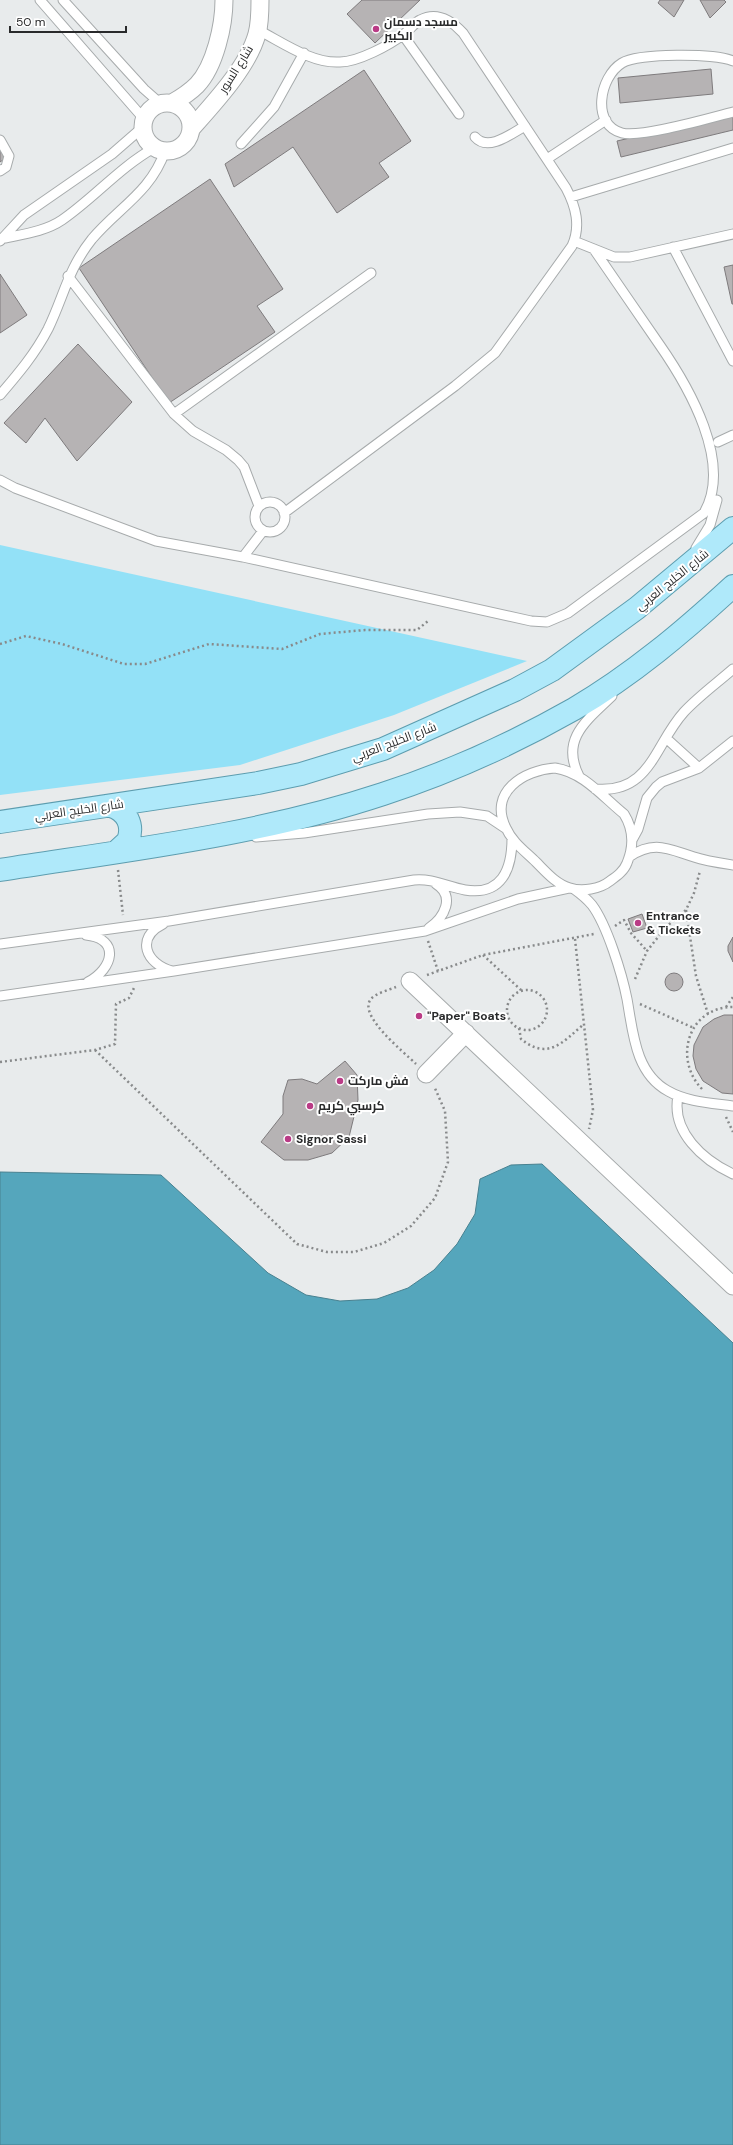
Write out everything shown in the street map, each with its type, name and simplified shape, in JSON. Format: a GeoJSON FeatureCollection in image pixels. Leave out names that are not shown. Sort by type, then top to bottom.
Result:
{"type":"FeatureCollection","features":[{"type":"Feature","properties":{"kind":"main road","name":"شارع الخليج العربي"},"geometry":{"type":"LineString","coordinates":[[0,822],[110,806],[301,774],[383,749],[515,690],[552,670],[603,634],[670,581],[733,528]]}},
{"type":"Feature","properties":{"kind":"main road"},"geometry":{"type":"LineString","coordinates":[[0,870],[176,843],[298,818],[383,794],[424,780],[488,752],[574,709],[652,656],[733,586]]}},
{"type":"Feature","properties":{"kind":"main road"},"geometry":{"type":"LineString","coordinates":[[110,806],[125,814],[131,830],[125,846],[116,852]]}},
{"type":"Feature","properties":{"kind":"street","name":"شارع السور"},"geometry":{"type":"LineString","coordinates":[[167,104],[192,89],[203,76],[220,36],[224,0]]}},
{"type":"Feature","properties":{"kind":"street","name":"شارع السور"},"geometry":{"type":"LineString","coordinates":[[191,129],[231,81],[247,54],[258,30],[260,0]]}},
{"type":"Feature","properties":{"kind":"street"},"geometry":{"type":"LineString","coordinates":[[167,104],[186,113],[190,120],[191,129],[189,136],[183,146],[176,150],[160,150],[147,141],[143,123],[149,111],[167,104]]}},
{"type":"Feature","properties":{"kind":"street"},"geometry":{"type":"LineString","coordinates":[[410,981],[585,1147],[730,1279]]}},
{"type":"Feature","properties":{"kind":"street"},"geometry":{"type":"LineString","coordinates":[[426,1074],[466,1033]]}},
{"type":"Feature","properties":{"kind":"lane"},"geometry":{"type":"LineString","coordinates":[[3,239],[24,214],[112,154],[143,123],[40,0]]}},
{"type":"Feature","properties":{"kind":"lane"},"geometry":{"type":"LineString","coordinates":[[63,0],[144,89],[167,104]]}},
{"type":"Feature","properties":{"kind":"lane"},"geometry":{"type":"LineString","coordinates":[[258,30],[304,53],[328,62],[341,62],[363,56],[403,35],[420,20],[441,17],[452,22],[463,34],[571,197],[576,213],[577,227],[574,241],[495,353],[455,386],[284,513]]}},
{"type":"Feature","properties":{"kind":"lane"},"geometry":{"type":"LineString","coordinates":[[403,35],[459,114]]}},
{"type":"Feature","properties":{"kind":"lane"},"geometry":{"type":"LineString","coordinates":[[241,144],[274,107],[304,53]]}},
{"type":"Feature","properties":{"kind":"lane"},"geometry":{"type":"LineString","coordinates":[[733,61],[724,57],[703,55],[640,58],[622,62],[606,80],[602,101],[606,120],[614,129],[622,133],[632,134],[733,112]]}},
{"type":"Feature","properties":{"kind":"lane"},"geometry":{"type":"LineString","coordinates":[[547,159],[606,120]]}},
{"type":"Feature","properties":{"kind":"lane"},"geometry":{"type":"LineString","coordinates":[[474,138],[483,143],[495,142],[525,126]]}},
{"type":"Feature","properties":{"kind":"lane"},"geometry":{"type":"LineString","coordinates":[[0,140],[9,156],[6,167],[0,171]]}},
{"type":"Feature","properties":{"kind":"lane"},"geometry":{"type":"LineString","coordinates":[[571,197],[733,148]]}},
{"type":"Feature","properties":{"kind":"lane"},"geometry":{"type":"LineString","coordinates":[[3,239],[38,230],[61,221],[126,166],[160,150]]}},
{"type":"Feature","properties":{"kind":"lane"},"geometry":{"type":"LineString","coordinates":[[0,395],[30,358],[40,342],[57,306],[68,276],[93,237],[152,179],[160,150]]}},
{"type":"Feature","properties":{"kind":"lane"},"geometry":{"type":"LineString","coordinates":[[574,241],[595,251],[614,257],[630,257],[733,234]]}},
{"type":"Feature","properties":{"kind":"lane"},"geometry":{"type":"LineString","coordinates":[[673,247],[733,361]]}},
{"type":"Feature","properties":{"kind":"lane"},"geometry":{"type":"LineString","coordinates":[[595,251],[705,411],[718,442],[722,472],[710,525],[702,540],[670,581]]}},
{"type":"Feature","properties":{"kind":"lane"},"geometry":{"type":"LineString","coordinates":[[174,414],[372,273]]}},
{"type":"Feature","properties":{"kind":"lane"},"geometry":{"type":"LineString","coordinates":[[68,276],[174,414],[194,431],[226,450],[244,467],[259,506]]}},
{"type":"Feature","properties":{"kind":"lane"},"geometry":{"type":"LineString","coordinates":[[718,442],[733,434]]}},
{"type":"Feature","properties":{"kind":"lane"},"geometry":{"type":"LineString","coordinates":[[0,480],[15,488],[156,541],[243,557],[531,621],[547,622],[562,617],[578,606],[704,513],[718,495]]}},
{"type":"Feature","properties":{"kind":"lane"},"geometry":{"type":"LineString","coordinates":[[266,503],[274,503],[280,507],[284,513],[283,524],[279,529],[273,532],[263,531],[255,522],[255,514],[259,506],[266,503]]}},
{"type":"Feature","properties":{"kind":"lane"},"geometry":{"type":"LineString","coordinates":[[243,557],[263,531]]}},
{"type":"Feature","properties":{"kind":"lane"},"geometry":{"type":"LineString","coordinates":[[579,776],[572,761],[572,754],[578,730],[652,656]]}},
{"type":"Feature","properties":{"kind":"lane"},"geometry":{"type":"LineString","coordinates":[[595,789],[609,790],[629,784],[646,768],[684,712],[733,669]]}},
{"type":"Feature","properties":{"kind":"lane"},"geometry":{"type":"LineString","coordinates":[[667,739],[699,768]]}},
{"type":"Feature","properties":{"kind":"lane"},"geometry":{"type":"LineString","coordinates":[[0,996],[174,971],[425,931],[518,899],[571,888],[592,888],[608,883],[620,873],[629,857],[632,840],[638,829],[647,798],[656,787],[662,782],[699,768],[733,740]]}},
{"type":"Feature","properties":{"kind":"lane"},"geometry":{"type":"LineString","coordinates":[[506,829],[502,812],[502,802],[504,795],[515,782],[531,773],[547,769],[562,769],[579,776],[624,814],[630,827],[632,840]]}},
{"type":"Feature","properties":{"kind":"lane"},"geometry":{"type":"LineString","coordinates":[[176,843],[297,834],[428,814],[460,812],[487,816],[501,824],[512,838],[551,877],[571,888],[593,907],[606,932],[626,998],[633,1038],[645,1068],[659,1084],[678,1096],[733,1106]]}},
{"type":"Feature","properties":{"kind":"lane"},"geometry":{"type":"LineString","coordinates":[[0,944],[170,921],[414,880],[429,880],[466,890],[480,890],[495,885],[504,877],[512,856],[512,838]]}},
{"type":"Feature","properties":{"kind":"lane"},"geometry":{"type":"LineString","coordinates":[[629,857],[642,850],[660,847],[703,860],[733,865]]}},
{"type":"Feature","properties":{"kind":"lane"},"geometry":{"type":"LineString","coordinates":[[425,931],[442,918],[446,905],[446,896],[443,889],[429,880]]}},
{"type":"Feature","properties":{"kind":"lane"},"geometry":{"type":"LineString","coordinates":[[170,921],[152,931],[147,940],[147,949],[151,958],[158,965],[174,971]]}},
{"type":"Feature","properties":{"kind":"lane"},"geometry":{"type":"LineString","coordinates":[[77,934],[92,935],[102,939],[107,945],[110,953],[109,961],[105,968],[98,976],[85,984]]}},
{"type":"Feature","properties":{"kind":"lane"},"geometry":{"type":"LineString","coordinates":[[678,1096],[676,1103],[678,1118],[694,1147],[708,1160],[733,1174]]}},
{"type":"Feature","properties":{"kind":"path"},"geometry":{"type":"LineString","coordinates":[[0,644],[26,636],[62,644],[124,664],[146,664],[210,644],[282,649],[320,634],[365,630],[418,630],[428,621]]}},
{"type":"Feature","properties":{"kind":"path"},"geometry":{"type":"LineString","coordinates":[[116,852],[125,927]]}},
{"type":"Feature","properties":{"kind":"path"},"geometry":{"type":"LineString","coordinates":[[694,1028],[626,998],[647,951],[666,927],[686,910],[694,893],[703,860]]}},
{"type":"Feature","properties":{"kind":"path"},"geometry":{"type":"LineString","coordinates":[[686,910],[696,976],[708,1014]]}},
{"type":"Feature","properties":{"kind":"path"},"geometry":{"type":"LineString","coordinates":[[95,1050],[297,1244],[327,1252],[354,1252],[384,1243],[412,1226],[435,1198],[448,1162],[445,1111],[433,1084],[426,1074],[373,1021],[368,1011],[368,1004],[371,998],[410,981],[483,955],[606,932],[624,920],[631,933],[647,951]]}},
{"type":"Feature","properties":{"kind":"path"},"geometry":{"type":"LineString","coordinates":[[425,931],[438,971]]}},
{"type":"Feature","properties":{"kind":"path"},"geometry":{"type":"LineString","coordinates":[[575,939],[593,1110],[585,1147]]}},
{"type":"Feature","properties":{"kind":"path"},"geometry":{"type":"LineString","coordinates":[[483,955],[521,990]]}},
{"type":"Feature","properties":{"kind":"path"},"geometry":{"type":"LineString","coordinates":[[0,1062],[95,1050],[115,1044],[116,1004],[129,998],[140,976]]}},
{"type":"Feature","properties":{"kind":"path"},"geometry":{"type":"LineString","coordinates":[[521,990],[532,990],[542,996],[547,1005],[546,1016],[540,1025],[530,1030],[519,1028],[512,1022],[507,1014],[510,1000],[521,990]]}},
{"type":"Feature","properties":{"kind":"path"},"geometry":{"type":"LineString","coordinates":[[726,1007],[733,997]]}},
{"type":"Feature","properties":{"kind":"path"},"geometry":{"type":"LineString","coordinates":[[704,1092],[695,1082],[687,1062],[688,1041],[694,1028],[708,1014],[726,1007],[733,1007]]}},
{"type":"Feature","properties":{"kind":"path"},"geometry":{"type":"LineString","coordinates":[[519,1028],[521,1039],[530,1046],[540,1050],[555,1047],[584,1024]]}},
{"type":"Feature","properties":{"kind":"shaded area"},"geometry":{"type":"Polygon","coordinates":[[[0,545],[527,661],[394,715],[240,765],[0,795],[0,545]]]}},
{"type":"Feature","properties":{"kind":"shaded area"},"geometry":{"type":"Polygon","coordinates":[[[542,1164],[733,1343],[733,2145],[0,2145],[0,1172],[161,1175],[268,1273],[306,1295],[340,1301],[377,1299],[408,1288],[434,1270],[457,1244],[475,1214],[480,1179],[511,1165],[542,1164]]]}},
{"type":"Feature","properties":{"kind":"building","name":"مسجد دسمان الكبير"},"geometry":{"type":"Polygon","coordinates":[[[362,0],[420,0],[375,43],[347,14],[362,0]]]}},
{"type":"Feature","properties":{"kind":"building"},"geometry":{"type":"Polygon","coordinates":[[[660,0],[684,0],[674,17],[658,3],[660,0]]]}},
{"type":"Feature","properties":{"kind":"building"},"geometry":{"type":"Polygon","coordinates":[[[700,0],[724,0],[726,2],[710,18],[700,0]]]}},
{"type":"Feature","properties":{"kind":"building"},"geometry":{"type":"Polygon","coordinates":[[[711,69],[713,94],[620,103],[618,78],[711,69]]]}},
{"type":"Feature","properties":{"kind":"building"},"geometry":{"type":"Polygon","coordinates":[[[364,70],[411,141],[379,163],[389,177],[337,213],[293,147],[234,187],[225,164],[364,70]]]}},
{"type":"Feature","properties":{"kind":"building"},"geometry":{"type":"Polygon","coordinates":[[[733,114],[733,130],[621,157],[617,141],[733,114]]]}},
{"type":"Feature","properties":{"kind":"building"},"geometry":{"type":"Polygon","coordinates":[[[0,149],[6,158],[0,162],[0,149]]]}},
{"type":"Feature","properties":{"kind":"building"},"geometry":{"type":"Polygon","coordinates":[[[210,179],[283,289],[257,306],[275,332],[169,403],[79,268],[210,179]]]}},
{"type":"Feature","properties":{"kind":"building"},"geometry":{"type":"Polygon","coordinates":[[[733,265],[733,304],[732,304],[724,267],[733,265]]]}},
{"type":"Feature","properties":{"kind":"building"},"geometry":{"type":"Polygon","coordinates":[[[0,274],[27,315],[0,333],[0,274]]]}},
{"type":"Feature","properties":{"kind":"building"},"geometry":{"type":"Polygon","coordinates":[[[78,344],[132,402],[77,461],[45,418],[26,443],[4,423],[78,344]]]}},
{"type":"Feature","properties":{"kind":"building","name":"Entrance & Tickets"},"geometry":{"type":"Polygon","coordinates":[[[642,914],[647,928],[633,932],[628,919],[642,914]]]}},
{"type":"Feature","properties":{"kind":"building"},"geometry":{"type":"Polygon","coordinates":[[[733,937],[733,962],[728,951],[728,946],[733,937]]]}},
{"type":"Feature","properties":{"kind":"building"},"geometry":{"type":"Polygon","coordinates":[[[674,973],[680,976],[683,982],[680,988],[674,991],[668,988],[665,982],[668,976],[674,973]]]}},
{"type":"Feature","properties":{"kind":"building"},"geometry":{"type":"Polygon","coordinates":[[[724,1015],[733,1015],[733,1094],[722,1093],[703,1081],[696,1069],[693,1056],[694,1045],[703,1027],[714,1019],[724,1015]]]}},
{"type":"Feature","properties":{"kind":"building"},"geometry":{"type":"Polygon","coordinates":[[[345,1061],[357,1075],[358,1100],[349,1137],[332,1153],[308,1160],[284,1160],[261,1142],[283,1114],[283,1096],[288,1080],[302,1079],[317,1084],[345,1061]]]}},
{"type":"Feature","properties":{"kind":"place","name":"مسجد دسمان الكبير"},"geometry":{"type":"Point","coordinates":[376,29]}},
{"type":"Feature","properties":{"kind":"place","name":"Entrance & Tickets"},"geometry":{"type":"Point","coordinates":[638,923]}},
{"type":"Feature","properties":{"kind":"place","name":"\"Paper\" Boats"},"geometry":{"type":"Point","coordinates":[419,1016]}},
{"type":"Feature","properties":{"kind":"place","name":"فش ماركت"},"geometry":{"type":"Point","coordinates":[340,1081]}},
{"type":"Feature","properties":{"kind":"place","name":"كرسبي كريم"},"geometry":{"type":"Point","coordinates":[310,1106]}},
{"type":"Feature","properties":{"kind":"place","name":"Signor Sassi"},"geometry":{"type":"Point","coordinates":[288,1139]}}]}
